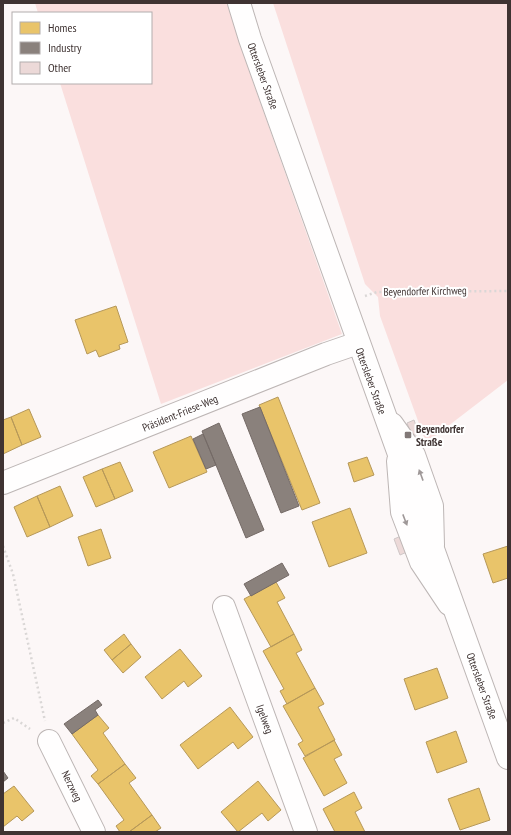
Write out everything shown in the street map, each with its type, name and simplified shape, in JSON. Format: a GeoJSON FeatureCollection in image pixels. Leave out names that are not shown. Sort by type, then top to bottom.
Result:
{"type":"FeatureCollection","features":[{"type":"Feature","properties":{"kind":"street","name":"Ottersleber Straße"},"geometry":{"type":"LineString","coordinates":[[239,3],[358,343],[508,758]]}},
{"type":"Feature","properties":{"kind":"street","name":"Präsident-Friese-Weg"},"geometry":{"type":"LineString","coordinates":[[3,483],[326,354],[358,343]]}},
{"type":"Feature","properties":{"kind":"street"},"geometry":{"type":"LineString","coordinates":[[382,410],[414,456],[432,506],[434,554]]}},
{"type":"Feature","properties":{"kind":"street"},"geometry":{"type":"LineString","coordinates":[[398,453],[402,512],[421,562],[456,612]]}},
{"type":"Feature","properties":{"kind":"street","name":"Igelweg"},"geometry":{"type":"LineString","coordinates":[[224,607],[306,832]]}},
{"type":"Feature","properties":{"kind":"street","name":"Nerzweg"},"geometry":{"type":"LineString","coordinates":[[49,741],[94,832]]}},
{"type":"Feature","properties":{"kind":"path","name":"Beyendorfer Kirchweg"},"geometry":{"type":"LineString","coordinates":[[344,303],[377,292],[508,291]]}},
{"type":"Feature","properties":{"kind":"path"},"geometry":{"type":"LineString","coordinates":[[3,546],[13,574],[49,741]]}},
{"type":"Feature","properties":{"kind":"path"},"geometry":{"type":"LineString","coordinates":[[3,723],[14,718],[49,741]]}},
{"type":"Feature","properties":{"kind":"shaded area"},"geometry":{"type":"Polygon","coordinates":[[[35,3],[228,3],[247,65],[342,334],[161,404],[60,84],[152,84],[152,12],[38,12],[35,3]]]}},
{"type":"Feature","properties":{"kind":"shaded area"},"geometry":{"type":"Polygon","coordinates":[[[273,3],[508,3],[508,380],[426,443],[380,316],[378,297],[365,284],[273,3]]]}},
{"type":"Feature","properties":{"kind":"building: Homes"},"geometry":{"type":"Polygon","coordinates":[[[116,306],[128,342],[119,345],[120,349],[99,357],[96,350],[87,354],[75,320],[116,306]]]}},
{"type":"Feature","properties":{"kind":"building: Homes"},"geometry":{"type":"Polygon","coordinates":[[[278,397],[320,503],[302,510],[259,405],[278,397]]]}},
{"type":"Feature","properties":{"kind":"building: Homes"},"geometry":{"type":"Polygon","coordinates":[[[29,409],[41,437],[22,445],[11,417],[29,409]]]}},
{"type":"Feature","properties":{"kind":"building: Homes"},"geometry":{"type":"Polygon","coordinates":[[[11,417],[22,445],[3,454],[3,420],[11,417]]]}},
{"type":"Feature","properties":{"kind":"building: Homes"},"geometry":{"type":"Polygon","coordinates":[[[191,436],[207,472],[169,488],[153,452],[191,436]]]}},
{"type":"Feature","properties":{"kind":"building: Homes"},"geometry":{"type":"Polygon","coordinates":[[[367,457],[374,475],[354,482],[348,463],[367,457]]]}},
{"type":"Feature","properties":{"kind":"building: Homes"},"geometry":{"type":"Polygon","coordinates":[[[120,462],[133,491],[115,499],[102,469],[120,462]]]}},
{"type":"Feature","properties":{"kind":"building: Homes"},"geometry":{"type":"Polygon","coordinates":[[[102,469],[115,499],[96,507],[83,477],[102,469]]]}},
{"type":"Feature","properties":{"kind":"building: Homes"},"geometry":{"type":"Polygon","coordinates":[[[60,486],[73,516],[50,527],[37,496],[60,486]]]}},
{"type":"Feature","properties":{"kind":"building: Homes"},"geometry":{"type":"Polygon","coordinates":[[[37,496],[50,527],[27,537],[14,507],[37,496]]]}},
{"type":"Feature","properties":{"kind":"building: Homes"},"geometry":{"type":"Polygon","coordinates":[[[350,508],[367,553],[329,567],[312,522],[350,508]]]}},
{"type":"Feature","properties":{"kind":"building: Homes"},"geometry":{"type":"Polygon","coordinates":[[[101,529],[111,558],[88,566],[78,537],[101,529]]]}},
{"type":"Feature","properties":{"kind":"building: Homes"},"geometry":{"type":"Polygon","coordinates":[[[508,546],[508,578],[493,583],[483,554],[508,546]]]}},
{"type":"Feature","properties":{"kind":"building: Homes"},"geometry":{"type":"Polygon","coordinates":[[[276,582],[285,598],[277,602],[294,634],[271,647],[244,599],[276,582]]]}},
{"type":"Feature","properties":{"kind":"building: Homes"},"geometry":{"type":"Polygon","coordinates":[[[124,634],[131,644],[112,660],[104,650],[124,634]]]}},
{"type":"Feature","properties":{"kind":"building: Homes"},"geometry":{"type":"Polygon","coordinates":[[[294,634],[302,650],[296,653],[315,688],[287,704],[280,691],[284,689],[263,651],[294,634]]]}},
{"type":"Feature","properties":{"kind":"building: Homes"},"geometry":{"type":"Polygon","coordinates":[[[131,644],[141,657],[123,673],[112,660],[131,644]]]}},
{"type":"Feature","properties":{"kind":"building: Homes"},"geometry":{"type":"Polygon","coordinates":[[[180,649],[202,676],[188,687],[184,681],[162,699],[145,677],[180,649]]]}},
{"type":"Feature","properties":{"kind":"building: Homes"},"geometry":{"type":"Polygon","coordinates":[[[437,668],[448,698],[415,710],[404,679],[437,668]]]}},
{"type":"Feature","properties":{"kind":"building: Homes"},"geometry":{"type":"Polygon","coordinates":[[[315,688],[324,704],[318,707],[335,740],[305,756],[298,744],[303,741],[283,706],[315,688]]]}},
{"type":"Feature","properties":{"kind":"building: Homes"},"geometry":{"type":"Polygon","coordinates":[[[230,707],[253,737],[238,749],[233,742],[198,769],[180,745],[230,707]]]}},
{"type":"Feature","properties":{"kind":"building: Homes"},"geometry":{"type":"Polygon","coordinates":[[[98,715],[109,728],[103,733],[125,764],[98,784],[91,776],[98,770],[72,734],[98,715]]]}},
{"type":"Feature","properties":{"kind":"building: Homes"},"geometry":{"type":"Polygon","coordinates":[[[456,731],[467,762],[437,773],[426,742],[456,731]]]}},
{"type":"Feature","properties":{"kind":"building: Homes"},"geometry":{"type":"Polygon","coordinates":[[[334,740],[342,755],[334,759],[347,783],[324,796],[303,758],[334,740]]]}},
{"type":"Feature","properties":{"kind":"building: Homes"},"geometry":{"type":"Polygon","coordinates":[[[125,764],[136,778],[129,783],[152,815],[129,832],[120,832],[116,826],[124,820],[98,784],[125,764]]]}},
{"type":"Feature","properties":{"kind":"building: Homes"},"geometry":{"type":"Polygon","coordinates":[[[258,781],[281,810],[268,821],[262,813],[238,832],[221,812],[258,781]]]}},
{"type":"Feature","properties":{"kind":"building: Homes"},"geometry":{"type":"Polygon","coordinates":[[[14,786],[34,811],[22,821],[17,816],[3,827],[3,794],[14,786]]]}},
{"type":"Feature","properties":{"kind":"building: Homes"},"geometry":{"type":"Polygon","coordinates":[[[479,788],[490,820],[460,830],[448,799],[479,788]]]}},
{"type":"Feature","properties":{"kind":"building: Homes"},"geometry":{"type":"Polygon","coordinates":[[[354,792],[362,808],[355,812],[365,832],[335,832],[323,809],[354,792]]]}},
{"type":"Feature","properties":{"kind":"building: Homes"},"geometry":{"type":"Polygon","coordinates":[[[152,815],[161,828],[155,832],[129,832],[152,815]]]}},
{"type":"Feature","properties":{"kind":"building: Industry"},"geometry":{"type":"Polygon","coordinates":[[[260,407],[299,506],[281,513],[242,414],[260,407]]]}},
{"type":"Feature","properties":{"kind":"building: Industry"},"geometry":{"type":"Polygon","coordinates":[[[219,423],[264,530],[246,538],[202,431],[219,423]]]}},
{"type":"Feature","properties":{"kind":"building: Industry"},"geometry":{"type":"Polygon","coordinates":[[[203,434],[216,465],[206,469],[193,439],[203,434]]]}},
{"type":"Feature","properties":{"kind":"building: Industry"},"geometry":{"type":"Polygon","coordinates":[[[282,563],[289,575],[251,596],[244,584],[282,563]]]}},
{"type":"Feature","properties":{"kind":"building: Industry"},"geometry":{"type":"Polygon","coordinates":[[[98,700],[102,705],[95,710],[98,715],[72,734],[64,724],[98,700]]]}},
{"type":"Feature","properties":{"kind":"building: Industry"},"geometry":{"type":"Polygon","coordinates":[[[3,771],[8,778],[3,782],[3,771]]]}},
{"type":"Feature","properties":{"kind":"building: Other"},"geometry":{"type":"Polygon","coordinates":[[[414,420],[419,434],[412,436],[407,423],[414,420]]]}},
{"type":"Feature","properties":{"kind":"building: Other"},"geometry":{"type":"Polygon","coordinates":[[[401,536],[407,552],[400,555],[394,539],[401,536]]]}},
{"type":"Feature","properties":{"kind":"place","name":"Beyendorfer Straße"},"geometry":{"type":"Point","coordinates":[408,435]}}]}
